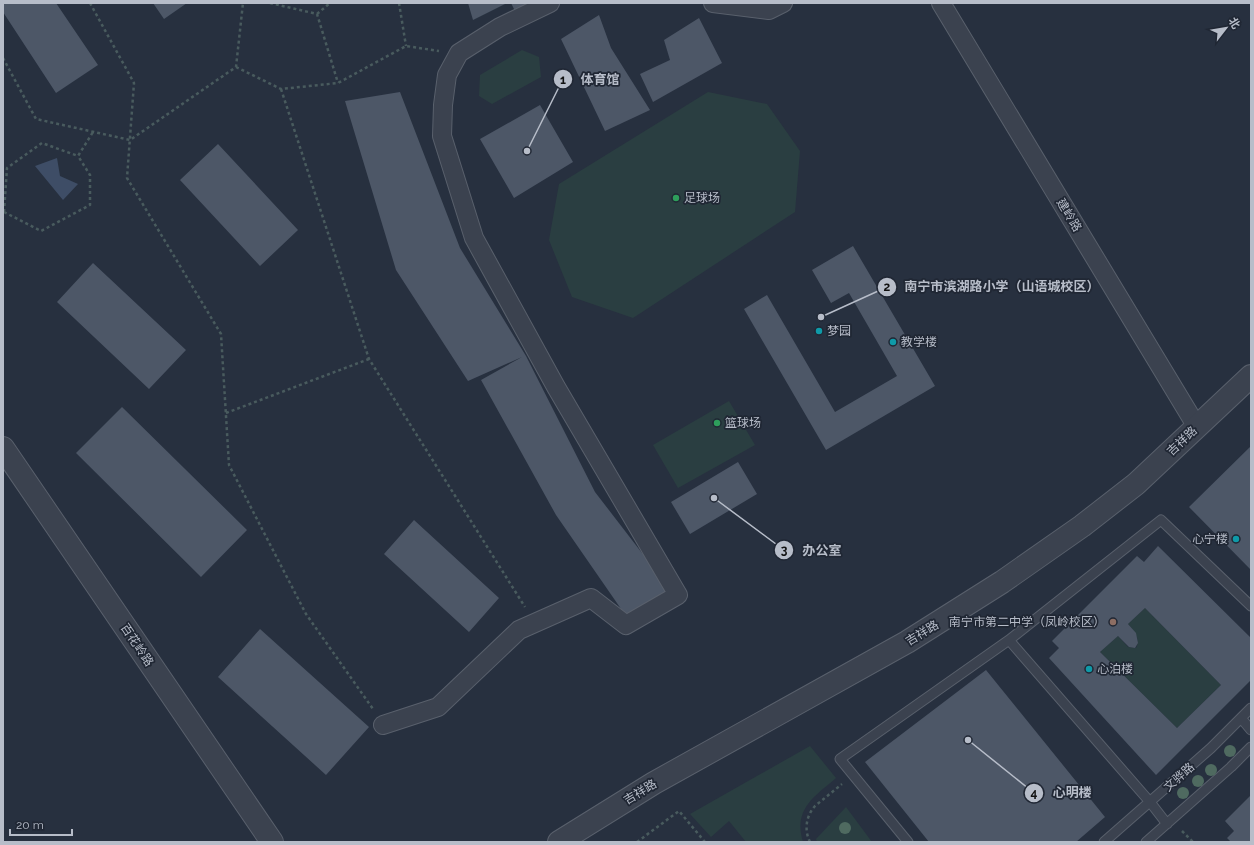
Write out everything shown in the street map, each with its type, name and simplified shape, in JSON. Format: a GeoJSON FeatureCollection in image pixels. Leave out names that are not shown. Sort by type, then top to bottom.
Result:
{"type":"FeatureCollection","features":[{"type":"Feature","properties":{"kind":"street"},"geometry":{"type":"LineString","coordinates":[[383,725],[438,707],[519,630],[535,622],[591,598],[626,625],[678,595],[556,387],[474,238],[442,136],[447,75],[459,54],[500,27],[550,3]]}},
{"type":"Feature","properties":{"kind":"street"},"geometry":{"type":"LineString","coordinates":[[712,3],[769,10],[783,3]]}},
{"type":"Feature","properties":{"kind":"street","name":"建岭路"},"geometry":{"type":"LineString","coordinates":[[941,3],[1197,427]]}},
{"type":"Feature","properties":{"kind":"street","name":"吉祥路"},"geometry":{"type":"LineString","coordinates":[[559,842],[654,783],[907,642],[970,603],[1082,526],[1130,489],[1251,376]]}},
{"type":"Feature","properties":{"kind":"street","name":"百花岭路"},"geometry":{"type":"LineString","coordinates":[[3,448],[272,842]]}},
{"type":"Feature","properties":{"kind":"lane"},"geometry":{"type":"LineString","coordinates":[[908,842],[840,759],[1008,640],[1161,520],[1251,606]]}},
{"type":"Feature","properties":{"kind":"lane"},"geometry":{"type":"LineString","coordinates":[[1008,640],[1150,802],[1167,824]]}},
{"type":"Feature","properties":{"kind":"lane","name":"文骅路"},"geometry":{"type":"LineString","coordinates":[[1104,842],[1211,748],[1251,708]]}},
{"type":"Feature","properties":{"kind":"lane"},"geometry":{"type":"LineString","coordinates":[[1240,718],[1251,730]]}},
{"type":"Feature","properties":{"kind":"lane"},"geometry":{"type":"LineString","coordinates":[[1146,842],[1231,767],[1251,747]]}},
{"type":"Feature","properties":{"kind":"path"},"geometry":{"type":"LineString","coordinates":[[90,3],[134,83],[127,178],[221,334],[229,465],[306,614],[383,725]]}},
{"type":"Feature","properties":{"kind":"path"},"geometry":{"type":"LineString","coordinates":[[3,58],[36,119],[130,140],[236,68],[243,3]]}},
{"type":"Feature","properties":{"kind":"path"},"geometry":{"type":"LineString","coordinates":[[270,3],[317,14]]}},
{"type":"Feature","properties":{"kind":"path"},"geometry":{"type":"LineString","coordinates":[[317,14],[330,3]]}},
{"type":"Feature","properties":{"kind":"path"},"geometry":{"type":"LineString","coordinates":[[399,3],[406,46]]}},
{"type":"Feature","properties":{"kind":"path"},"geometry":{"type":"LineString","coordinates":[[317,14],[338,83]]}},
{"type":"Feature","properties":{"kind":"path"},"geometry":{"type":"LineString","coordinates":[[236,68],[281,89],[338,83],[406,46],[459,54]]}},
{"type":"Feature","properties":{"kind":"path"},"geometry":{"type":"LineString","coordinates":[[281,89],[369,359],[535,622]]}},
{"type":"Feature","properties":{"kind":"path"},"geometry":{"type":"LineString","coordinates":[[78,156],[93,132]]}},
{"type":"Feature","properties":{"kind":"path"},"geometry":{"type":"LineString","coordinates":[[42,143],[78,156],[90,175],[90,204],[41,231],[4,212],[7,168],[42,143]]}},
{"type":"Feature","properties":{"kind":"path"},"geometry":{"type":"LineString","coordinates":[[226,413],[369,359]]}},
{"type":"Feature","properties":{"kind":"path"},"geometry":{"type":"LineString","coordinates":[[810,842],[807,834],[807,826],[812,810],[853,776]]}},
{"type":"Feature","properties":{"kind":"path"},"geometry":{"type":"LineString","coordinates":[[637,842],[679,811],[706,842]]}},
{"type":"Feature","properties":{"kind":"green space"},"geometry":{"type":"Polygon","coordinates":[[[522,50],[539,57],[541,77],[492,104],[479,96],[480,75],[522,50]]]}},
{"type":"Feature","properties":{"kind":"green space","name":"足球场"},"geometry":{"type":"Polygon","coordinates":[[[708,92],[767,104],[800,151],[795,212],[633,318],[572,297],[549,240],[559,184],[708,92]]]}},
{"type":"Feature","properties":{"kind":"green space","name":"篮球场"},"geometry":{"type":"Polygon","coordinates":[[[729,401],[755,445],[678,488],[653,445],[729,401]]]}},
{"type":"Feature","properties":{"kind":"green space"},"geometry":{"type":"Polygon","coordinates":[[[1145,608],[1221,685],[1177,728],[1100,652],[1118,636],[1128,647],[1136,648],[1138,641],[1137,638],[1128,624],[1145,608]]]}},
{"type":"Feature","properties":{"kind":"green space"},"geometry":{"type":"Polygon","coordinates":[[[810,746],[836,778],[813,798],[803,812],[801,831],[803,842],[746,842],[729,821],[711,837],[690,814],[810,746]]]}},
{"type":"Feature","properties":{"kind":"green space"},"geometry":{"type":"Polygon","coordinates":[[[846,807],[872,842],[817,842],[816,839],[846,807]]]}},
{"type":"Feature","properties":{"kind":"water"},"geometry":{"type":"Polygon","coordinates":[[[57,158],[60,176],[78,184],[63,200],[35,166],[57,158]]]}},
{"type":"Feature","properties":{"kind":"building"},"geometry":{"type":"Polygon","coordinates":[[[3,3],[56,3],[98,65],[56,93],[3,12],[3,3]]]}},
{"type":"Feature","properties":{"kind":"building"},"geometry":{"type":"Polygon","coordinates":[[[153,3],[187,3],[164,19],[153,3]]]}},
{"type":"Feature","properties":{"kind":"building"},"geometry":{"type":"Polygon","coordinates":[[[468,3],[507,3],[473,20],[468,3]]]}},
{"type":"Feature","properties":{"kind":"building"},"geometry":{"type":"Polygon","coordinates":[[[511,3],[533,3],[515,11],[511,3]]]}},
{"type":"Feature","properties":{"kind":"building"},"geometry":{"type":"Polygon","coordinates":[[[599,15],[611,48],[650,110],[605,131],[561,39],[599,15]]]}},
{"type":"Feature","properties":{"kind":"building"},"geometry":{"type":"Polygon","coordinates":[[[699,18],[722,63],[653,102],[640,74],[670,60],[664,40],[699,18]]]}},
{"type":"Feature","properties":{"kind":"building"},"geometry":{"type":"Polygon","coordinates":[[[400,92],[460,248],[526,356],[595,492],[672,592],[628,619],[556,515],[481,380],[522,357],[468,381],[396,270],[345,101],[400,92]]]}},
{"type":"Feature","properties":{"kind":"building"},"geometry":{"type":"Polygon","coordinates":[[[540,105],[573,162],[514,198],[480,139],[540,105]]]}},
{"type":"Feature","properties":{"kind":"building"},"geometry":{"type":"Polygon","coordinates":[[[218,144],[298,230],[260,266],[180,180],[218,144]]]}},
{"type":"Feature","properties":{"kind":"building","name":"教学楼"},"geometry":{"type":"Polygon","coordinates":[[[853,246],[935,386],[826,450],[744,309],[767,295],[835,412],[897,376],[849,293],[831,303],[812,270],[853,246]]]}},
{"type":"Feature","properties":{"kind":"building"},"geometry":{"type":"Polygon","coordinates":[[[93,263],[186,350],[149,389],[57,302],[93,263]]]}},
{"type":"Feature","properties":{"kind":"building"},"geometry":{"type":"Polygon","coordinates":[[[122,407],[247,530],[201,577],[76,453],[122,407]]]}},
{"type":"Feature","properties":{"kind":"building","name":"心宁楼"},"geometry":{"type":"Polygon","coordinates":[[[1251,446],[1251,570],[1189,507],[1251,446]]]}},
{"type":"Feature","properties":{"kind":"building"},"geometry":{"type":"Polygon","coordinates":[[[738,462],[757,494],[690,534],[671,502],[738,462]]]}},
{"type":"Feature","properties":{"kind":"building"},"geometry":{"type":"Polygon","coordinates":[[[414,520],[499,598],[469,632],[384,554],[414,520]]]}},
{"type":"Feature","properties":{"kind":"building","name":"心泊楼"},"geometry":{"type":"Polygon","coordinates":[[[1158,546],[1251,638],[1251,680],[1156,775],[1049,658],[1059,648],[1052,641],[1137,556],[1144,562],[1158,546]],[[1145,608],[1128,624],[1136,633],[1138,643],[1135,648],[1129,647],[1118,636],[1100,652],[1177,728],[1221,685],[1145,608]]]}},
{"type":"Feature","properties":{"kind":"building"},"geometry":{"type":"Polygon","coordinates":[[[260,629],[369,727],[326,775],[218,677],[260,629]]]}},
{"type":"Feature","properties":{"kind":"building"},"geometry":{"type":"Polygon","coordinates":[[[986,670],[1105,817],[1076,842],[929,842],[865,762],[986,670]]]}},
{"type":"Feature","properties":{"kind":"building"},"geometry":{"type":"Polygon","coordinates":[[[1251,795],[1251,842],[1231,842],[1227,838],[1234,831],[1225,821],[1251,795]]]}},
{"type":"Feature","properties":{"kind":"place","name":"体育馆"},"geometry":{"type":"Point","coordinates":[527,151]}},
{"type":"Feature","properties":{"kind":"place","name":"足球场"},"geometry":{"type":"Point","coordinates":[676,198]}},
{"type":"Feature","properties":{"kind":"place","name":"南宁市滨湖路小学（山语城校区）"},"geometry":{"type":"Point","coordinates":[821,317]}},
{"type":"Feature","properties":{"kind":"place","name":"梦园"},"geometry":{"type":"Point","coordinates":[819,331]}},
{"type":"Feature","properties":{"kind":"place","name":"教学楼"},"geometry":{"type":"Point","coordinates":[893,342]}},
{"type":"Feature","properties":{"kind":"place","name":"篮球场"},"geometry":{"type":"Point","coordinates":[717,423]}},
{"type":"Feature","properties":{"kind":"place","name":"办公室"},"geometry":{"type":"Point","coordinates":[714,498]}},
{"type":"Feature","properties":{"kind":"place","name":"心宁楼"},"geometry":{"type":"Point","coordinates":[1236,539]}},
{"type":"Feature","properties":{"kind":"place","name":"南宁市第二中学（凤岭校区）"},"geometry":{"type":"Point","coordinates":[1113,622]}},
{"type":"Feature","properties":{"kind":"place","name":"心泊楼"},"geometry":{"type":"Point","coordinates":[1089,669]}},
{"type":"Feature","properties":{"kind":"place","name":"心明楼"},"geometry":{"type":"Point","coordinates":[968,740]}}]}
